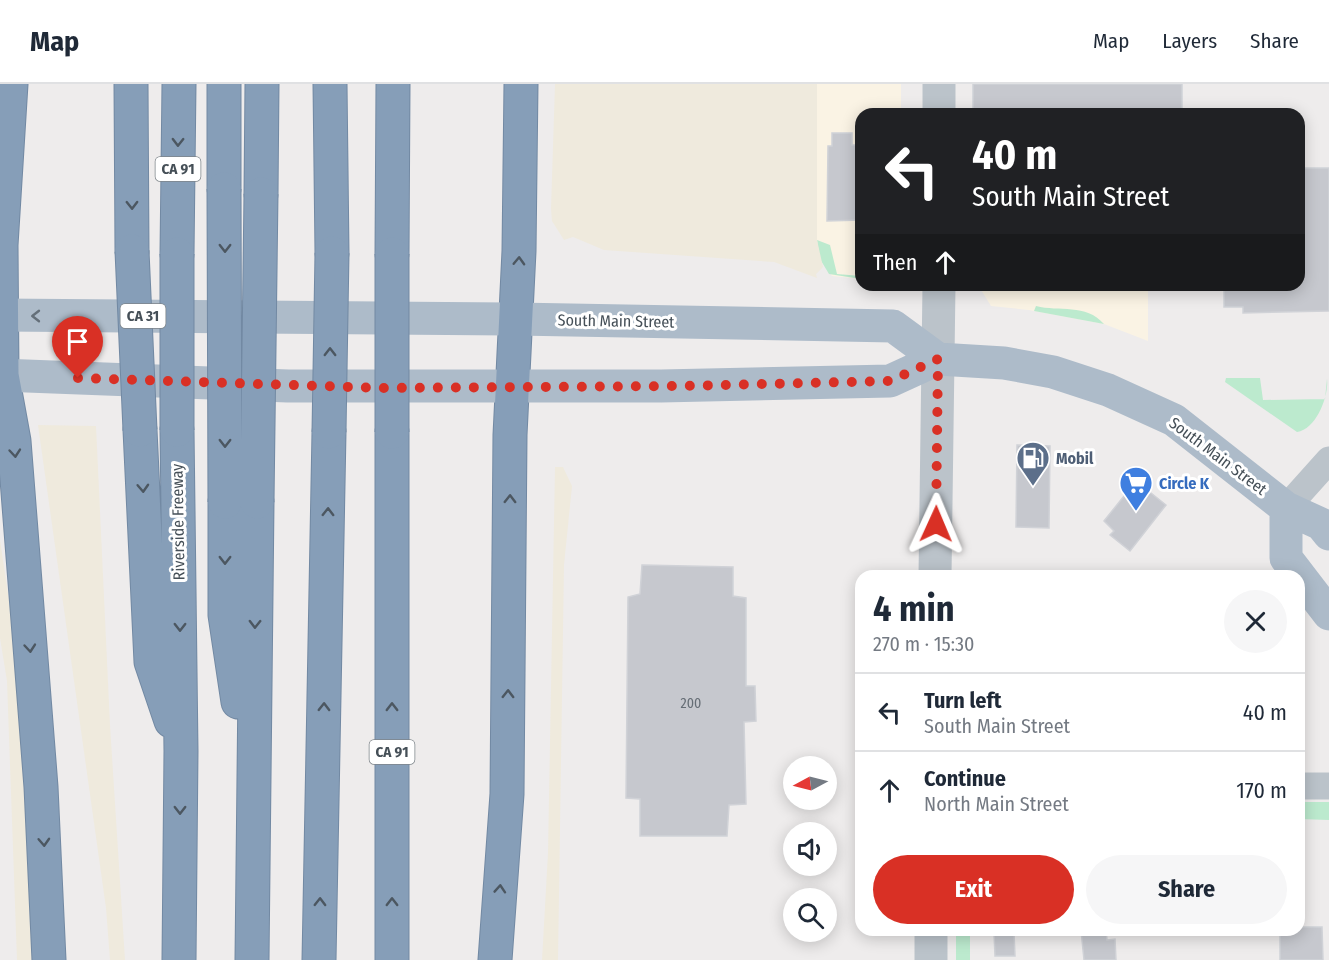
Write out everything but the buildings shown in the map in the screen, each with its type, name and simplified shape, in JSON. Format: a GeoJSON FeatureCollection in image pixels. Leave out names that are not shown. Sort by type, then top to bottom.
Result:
{"type":"FeatureCollection","features":[{"type":"Feature","properties":{"kind":"highway"},"geometry":{"type":"LineString","coordinates":[[11,84],[1,245],[1,375],[15,453],[41,788],[49,960]]}},
{"type":"Feature","properties":{"kind":"highway"},"geometry":{"type":"LineString","coordinates":[[130,84],[132,251],[152,662],[181,751]]}},
{"type":"Feature","properties":{"kind":"highway","name":"Riverside Freeway"},"geometry":{"type":"LineString","coordinates":[[179,84],[177,254],[181,751],[179,960]]}},
{"type":"Feature","properties":{"kind":"highway"},"geometry":{"type":"LineString","coordinates":[[224,84],[224,189],[241,502],[253,795],[252,960]]}},
{"type":"Feature","properties":{"kind":"highway"},"geometry":{"type":"LineString","coordinates":[[241,502],[261,194],[262,84]]}},
{"type":"Feature","properties":{"kind":"highway"},"geometry":{"type":"LineString","coordinates":[[319,960],[332,253],[330,84]]}},
{"type":"Feature","properties":{"kind":"highway"},"geometry":{"type":"LineString","coordinates":[[331,119],[339,108],[348,84]]}},
{"type":"Feature","properties":{"kind":"highway","name":"CA 91"},"geometry":{"type":"LineString","coordinates":[[392,960],[393,84]]}},
{"type":"Feature","properties":{"kind":"highway"},"geometry":{"type":"LineString","coordinates":[[393,135],[402,84]]}},
{"type":"Feature","properties":{"kind":"highway"},"geometry":{"type":"LineString","coordinates":[[495,960],[507,794],[513,388],[521,84]]}},
{"type":"Feature","properties":{"kind":"main road","name":"South Main Street"},"geometry":{"type":"LineString","coordinates":[[1,315],[516,319],[893,326],[938,359]]}},
{"type":"Feature","properties":{"kind":"main road","name":"South Main Street"},"geometry":{"type":"LineString","coordinates":[[1,375],[288,386],[513,388],[890,381],[938,359],[1005,363],[1053,372],[1146,405],[1174,420],[1286,508],[1322,524],[1329,534]]}},
{"type":"Feature","properties":{"kind":"main road"},"geometry":{"type":"LineString","coordinates":[[1286,508],[1286,558],[1295,570]]}},
{"type":"Feature","properties":{"kind":"main road"},"geometry":{"type":"LineString","coordinates":[[1305,583],[1329,614]]}},
{"type":"Feature","properties":{"kind":"street"},"geometry":{"type":"LineString","coordinates":[[939,84],[939,108]]}},
{"type":"Feature","properties":{"kind":"street"},"geometry":{"type":"LineString","coordinates":[[935,570],[939,291]]}},
{"type":"Feature","properties":{"kind":"street"},"geometry":{"type":"LineString","coordinates":[[1286,508],[1329,459]]}},
{"type":"Feature","properties":{"kind":"street"},"geometry":{"type":"LineString","coordinates":[[1305,786],[1329,786]]}},
{"type":"Feature","properties":{"kind":"street"},"geometry":{"type":"LineString","coordinates":[[931,936],[931,960]]}},
{"type":"Feature","properties":{"kind":"shaded area"},"geometry":{"type":"Polygon","coordinates":[[[817,84],[901,84],[901,108],[855,108],[855,278],[832,276],[820,259],[817,240],[817,84]]]}},
{"type":"Feature","properties":{"kind":"shaded area"},"geometry":{"type":"Polygon","coordinates":[[[982,291],[1148,291],[1148,341],[1104,324],[1029,310],[991,306],[982,291]]]}},
{"type":"Feature","properties":{"kind":"green space"},"geometry":{"type":"Polygon","coordinates":[[[817,240],[830,245],[837,274],[855,276],[855,278],[829,274],[820,259],[817,240]]]}},
{"type":"Feature","properties":{"kind":"green space"},"geometry":{"type":"Polygon","coordinates":[[[1036,306],[1089,313],[1104,324],[1034,311],[1036,306]]]}},
{"type":"Feature","properties":{"kind":"green space"},"geometry":{"type":"Polygon","coordinates":[[[1226,378],[1260,378],[1263,400],[1324,399],[1316,418],[1304,430],[1297,432],[1225,382],[1226,378]]]}},
{"type":"Feature","properties":{"kind":"green space"},"geometry":{"type":"Polygon","coordinates":[[[1305,802],[1329,802],[1329,820],[1305,819],[1305,802]]]}},
{"type":"Feature","properties":{"kind":"green space"},"geometry":{"type":"Polygon","coordinates":[[[956,936],[970,936],[970,960],[956,960],[956,936]]]}},
{"type":"Feature","properties":{"kind":"sand"},"geometry":{"type":"Polygon","coordinates":[[[555,84],[817,84],[817,240],[823,267],[816,274],[817,278],[774,262],[604,250],[573,237],[564,240],[552,221],[551,209],[555,84]]]}},
{"type":"Feature","properties":{"kind":"sand"},"geometry":{"type":"Polygon","coordinates":[[[38,425],[96,426],[110,725],[125,960],[110,960],[106,908],[38,425]]]}},
{"type":"Feature","properties":{"kind":"sand"},"geometry":{"type":"Polygon","coordinates":[[[555,467],[563,467],[572,486],[564,565],[558,960],[542,960],[548,853],[555,467]]]}},
{"type":"Feature","properties":{"kind":"sand"},"geometry":{"type":"Polygon","coordinates":[[[0,540],[30,741],[46,960],[17,960],[7,681],[0,638],[0,540]]]}},
{"type":"Feature","properties":{"kind":"place","name":"Mobil"},"geometry":{"type":"Point","coordinates":[1033,487]}},
{"type":"Feature","properties":{"kind":"place","name":"Circle K"},"geometry":{"type":"Point","coordinates":[1136,512]}},
{"type":"Feature","properties":{"kind":"route"},"geometry":{"type":"LineString","coordinates":[[78,378],[381,388],[682,386],[890,381],[938,359],[936,524]]}}]}
